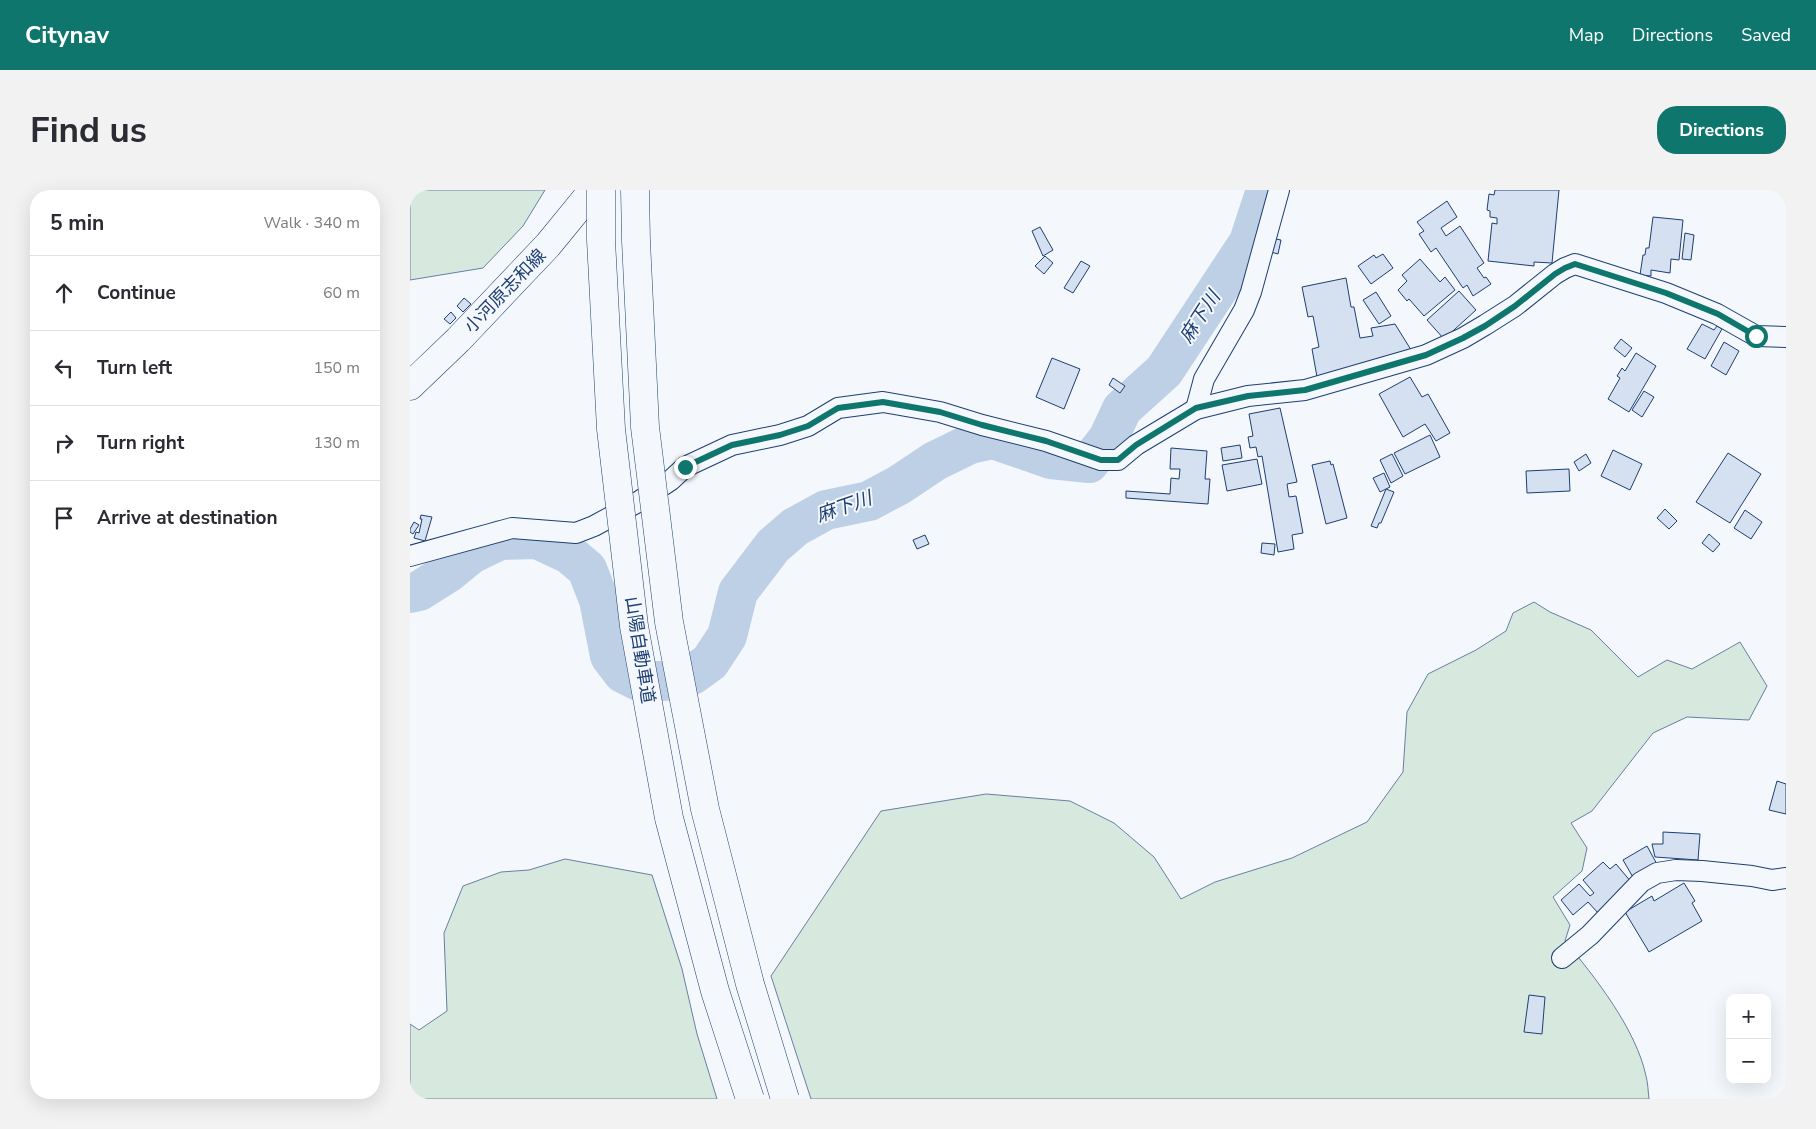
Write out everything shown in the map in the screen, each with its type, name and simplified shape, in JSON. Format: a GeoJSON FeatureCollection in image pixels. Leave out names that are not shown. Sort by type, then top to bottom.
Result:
{"type":"FeatureCollection","features":[{"type":"Feature","properties":{"kind":"main road","name":"小河原志和線"},"geometry":{"type":"LineString","coordinates":[[410,386],[458,340],[548,245],[593,190]]}},
{"type":"Feature","properties":{"kind":"main road","name":"山陽自動車道"},"geometry":{"type":"LineString","coordinates":[[600,190],[611,429],[634,626],[669,818],[715,991],[750,1099]]}},
{"type":"Feature","properties":{"kind":"main road","name":"山陽自動車道"},"geometry":{"type":"LineString","coordinates":[[635,190],[645,427],[668,622],[705,809],[750,984],[785,1099]]}},
{"type":"Feature","properties":{"kind":"street"},"geometry":{"type":"LineString","coordinates":[[1196,408],[1204,379],[1244,310],[1251,292],[1279,190]]}},
{"type":"Feature","properties":{"kind":"street"},"geometry":{"type":"LineString","coordinates":[[410,556],[512,528],[576,533],[594,526],[638,502],[671,480],[685,467],[711,454],[732,445],[780,435],[808,426],[838,408],[883,402],[908,405],[1046,441],[1101,460],[1118,460],[1136,445],[1196,408],[1248,396],[1305,390],[1426,355],[1485,326],[1515,306],[1555,274],[1575,264],[1666,293],[1718,314],[1756,336],[1786,337]]}},
{"type":"Feature","properties":{"kind":"street"},"geometry":{"type":"LineString","coordinates":[[1562,958],[1590,935],[1641,882],[1657,873],[1676,870],[1702,871],[1772,880],[1786,878]]}},
{"type":"Feature","properties":{"kind":"shaded area"},"geometry":{"type":"Polygon","coordinates":[[[410,190],[545,190],[523,226],[483,268],[410,280],[410,190]]]}},
{"type":"Feature","properties":{"kind":"shaded area"},"geometry":{"type":"Polygon","coordinates":[[[1534,602],[1550,612],[1591,630],[1638,677],[1667,660],[1692,669],[1740,642],[1767,686],[1749,720],[1687,717],[1653,733],[1592,811],[1571,823],[1587,848],[1582,871],[1553,897],[1570,925],[1565,941],[1601,987],[1624,1022],[1641,1058],[1647,1079],[1649,1099],[811,1099],[771,976],[881,811],[986,794],[1070,801],[1114,823],[1154,857],[1181,899],[1215,882],[1292,858],[1367,822],[1403,772],[1407,712],[1428,674],[1476,650],[1506,631],[1513,613],[1534,602]]]}},
{"type":"Feature","properties":{"kind":"shaded area"},"geometry":{"type":"Polygon","coordinates":[[[565,859],[652,875],[682,969],[697,1034],[717,1099],[410,1099],[410,1024],[419,1030],[447,1011],[444,933],[463,886],[501,872],[529,870],[565,859]]]}},
{"type":"Feature","properties":{"kind":"building"},"geometry":{"type":"Polygon","coordinates":[[[1495,190],[1559,190],[1552,263],[1534,262],[1534,266],[1488,261],[1492,223],[1497,224],[1497,218],[1490,217],[1490,211],[1487,210],[1489,194],[1494,195],[1495,190]]]}},
{"type":"Feature","properties":{"kind":"building"},"geometry":{"type":"Polygon","coordinates":[[[1447,201],[1457,217],[1441,228],[1446,236],[1460,226],[1484,263],[1477,268],[1491,284],[1473,296],[1467,285],[1463,288],[1436,248],[1431,252],[1419,234],[1424,231],[1417,222],[1447,201]]]}},
{"type":"Feature","properties":{"kind":"building"},"geometry":{"type":"Polygon","coordinates":[[[1653,217],[1683,220],[1679,260],[1671,259],[1670,273],[1651,270],[1651,276],[1640,275],[1643,255],[1645,255],[1646,248],[1649,248],[1653,217]]]}},
{"type":"Feature","properties":{"kind":"building"},"geometry":{"type":"Polygon","coordinates":[[[1040,227],[1053,250],[1043,256],[1032,231],[1040,227]]]}},
{"type":"Feature","properties":{"kind":"building"},"geometry":{"type":"Polygon","coordinates":[[[1685,233],[1694,235],[1691,260],[1682,259],[1685,233]]]}},
{"type":"Feature","properties":{"kind":"building"},"geometry":{"type":"Polygon","coordinates":[[[1270,238],[1281,240],[1278,254],[1267,251],[1270,238]]]}},
{"type":"Feature","properties":{"kind":"building"},"geometry":{"type":"Polygon","coordinates":[[[1383,254],[1393,268],[1371,284],[1358,266],[1374,255],[1376,258],[1383,254]]]}},
{"type":"Feature","properties":{"kind":"building"},"geometry":{"type":"Polygon","coordinates":[[[1045,256],[1053,263],[1044,274],[1035,266],[1045,256]]]}},
{"type":"Feature","properties":{"kind":"building"},"geometry":{"type":"Polygon","coordinates":[[[1420,259],[1440,282],[1445,277],[1455,290],[1424,316],[1398,290],[1407,281],[1402,275],[1420,259]]]}},
{"type":"Feature","properties":{"kind":"building"},"geometry":{"type":"Polygon","coordinates":[[[1081,261],[1090,266],[1073,293],[1064,288],[1081,261]]]}},
{"type":"Feature","properties":{"kind":"building"},"geometry":{"type":"Polygon","coordinates":[[[1346,278],[1351,307],[1354,307],[1360,338],[1373,336],[1371,328],[1395,324],[1413,353],[1317,377],[1312,349],[1319,347],[1313,316],[1308,317],[1302,287],[1346,278]]]}},
{"type":"Feature","properties":{"kind":"building"},"geometry":{"type":"Polygon","coordinates":[[[1459,291],[1476,310],[1444,339],[1427,320],[1459,291]]]}},
{"type":"Feature","properties":{"kind":"building"},"geometry":{"type":"Polygon","coordinates":[[[1376,292],[1391,316],[1379,324],[1363,300],[1376,292]]]}},
{"type":"Feature","properties":{"kind":"building"},"geometry":{"type":"Polygon","coordinates":[[[464,298],[471,304],[463,312],[457,306],[464,298]]]}},
{"type":"Feature","properties":{"kind":"building"},"geometry":{"type":"Polygon","coordinates":[[[451,312],[456,318],[450,324],[444,319],[451,312]]]}},
{"type":"Feature","properties":{"kind":"building"},"geometry":{"type":"Polygon","coordinates":[[[1702,324],[1714,330],[1717,326],[1722,329],[1705,359],[1687,349],[1702,324]]]}},
{"type":"Feature","properties":{"kind":"building"},"geometry":{"type":"Polygon","coordinates":[[[1621,339],[1632,348],[1625,357],[1614,348],[1621,339]]]}},
{"type":"Feature","properties":{"kind":"building"},"geometry":{"type":"Polygon","coordinates":[[[1724,342],[1739,351],[1726,375],[1711,366],[1724,342]]]}},
{"type":"Feature","properties":{"kind":"building"},"geometry":{"type":"Polygon","coordinates":[[[1636,353],[1656,366],[1629,412],[1608,399],[1620,378],[1617,376],[1622,368],[1625,371],[1636,353]]]}},
{"type":"Feature","properties":{"kind":"building"},"geometry":{"type":"Polygon","coordinates":[[[1052,358],[1080,369],[1064,409],[1036,397],[1052,358]]]}},
{"type":"Feature","properties":{"kind":"building"},"geometry":{"type":"Polygon","coordinates":[[[1410,377],[1422,397],[1428,394],[1450,433],[1436,441],[1425,424],[1403,437],[1379,394],[1410,377]]]}},
{"type":"Feature","properties":{"kind":"building"},"geometry":{"type":"Polygon","coordinates":[[[1113,378],[1125,386],[1120,393],[1109,385],[1113,378]]]}},
{"type":"Feature","properties":{"kind":"building"},"geometry":{"type":"Polygon","coordinates":[[[1644,391],[1654,397],[1642,417],[1632,410],[1644,391]]]}},
{"type":"Feature","properties":{"kind":"building"},"geometry":{"type":"Polygon","coordinates":[[[1280,408],[1297,482],[1287,484],[1289,497],[1296,496],[1303,533],[1292,535],[1294,549],[1278,552],[1262,456],[1258,457],[1256,447],[1250,448],[1248,437],[1253,436],[1249,414],[1280,408]]]}},
{"type":"Feature","properties":{"kind":"building"},"geometry":{"type":"Polygon","coordinates":[[[1430,435],[1440,457],[1405,474],[1394,453],[1430,435]]]}},
{"type":"Feature","properties":{"kind":"building"},"geometry":{"type":"Polygon","coordinates":[[[1240,445],[1242,458],[1223,461],[1221,448],[1240,445]]]}},
{"type":"Feature","properties":{"kind":"building"},"geometry":{"type":"Polygon","coordinates":[[[1171,448],[1207,451],[1205,479],[1210,479],[1208,504],[1126,498],[1126,491],[1170,494],[1171,478],[1179,479],[1180,469],[1170,469],[1171,448]]]}},
{"type":"Feature","properties":{"kind":"building"},"geometry":{"type":"Polygon","coordinates":[[[1613,450],[1642,464],[1630,490],[1601,476],[1613,450]]]}},
{"type":"Feature","properties":{"kind":"building"},"geometry":{"type":"Polygon","coordinates":[[[1728,453],[1761,474],[1730,523],[1696,502],[1728,453]]]}},
{"type":"Feature","properties":{"kind":"building"},"geometry":{"type":"Polygon","coordinates":[[[1392,454],[1403,476],[1391,483],[1380,460],[1392,454]]]}},
{"type":"Feature","properties":{"kind":"building"},"geometry":{"type":"Polygon","coordinates":[[[1586,454],[1591,463],[1579,471],[1574,462],[1586,454]]]}},
{"type":"Feature","properties":{"kind":"building"},"geometry":{"type":"Polygon","coordinates":[[[1257,459],[1262,484],[1227,491],[1222,465],[1257,459]]]}},
{"type":"Feature","properties":{"kind":"building"},"geometry":{"type":"Polygon","coordinates":[[[1330,461],[1331,465],[1333,464],[1347,518],[1326,524],[1312,465],[1330,461]]]}},
{"type":"Feature","properties":{"kind":"building"},"geometry":{"type":"Polygon","coordinates":[[[1569,469],[1570,491],[1527,493],[1526,471],[1569,469]]]}},
{"type":"Feature","properties":{"kind":"building"},"geometry":{"type":"Polygon","coordinates":[[[1384,473],[1390,487],[1380,492],[1373,478],[1384,473]]]}},
{"type":"Feature","properties":{"kind":"building"},"geometry":{"type":"Polygon","coordinates":[[[1386,489],[1394,492],[1377,528],[1371,526],[1386,489]]]}},
{"type":"Feature","properties":{"kind":"building"},"geometry":{"type":"Polygon","coordinates":[[[1665,509],[1677,521],[1669,529],[1657,518],[1665,509]]]}},
{"type":"Feature","properties":{"kind":"building"},"geometry":{"type":"Polygon","coordinates":[[[1745,510],[1762,522],[1751,539],[1734,528],[1745,510]]]}},
{"type":"Feature","properties":{"kind":"building"},"geometry":{"type":"Polygon","coordinates":[[[421,515],[432,517],[425,541],[414,538],[416,532],[419,533],[421,515]]]}},
{"type":"Feature","properties":{"kind":"building"},"geometry":{"type":"Polygon","coordinates":[[[414,522],[419,525],[413,534],[410,532],[410,529],[414,522]]]}},
{"type":"Feature","properties":{"kind":"building"},"geometry":{"type":"Polygon","coordinates":[[[1709,534],[1720,544],[1713,552],[1702,543],[1709,534]]]}},
{"type":"Feature","properties":{"kind":"building"},"geometry":{"type":"Polygon","coordinates":[[[925,535],[929,544],[917,549],[913,540],[925,535]]]}},
{"type":"Feature","properties":{"kind":"building"},"geometry":{"type":"Polygon","coordinates":[[[1262,543],[1275,544],[1274,555],[1261,553],[1262,543]]]}},
{"type":"Feature","properties":{"kind":"building"},"geometry":{"type":"Polygon","coordinates":[[[1777,781],[1786,784],[1786,814],[1769,810],[1777,781]]]}},
{"type":"Feature","properties":{"kind":"building"},"geometry":{"type":"Polygon","coordinates":[[[1663,832],[1700,834],[1698,860],[1655,857],[1652,844],[1663,844],[1663,832]]]}},
{"type":"Feature","properties":{"kind":"building"},"geometry":{"type":"Polygon","coordinates":[[[1647,846],[1658,866],[1634,879],[1623,860],[1647,846]]]}},
{"type":"Feature","properties":{"kind":"building"},"geometry":{"type":"Polygon","coordinates":[[[1603,862],[1610,869],[1616,864],[1632,883],[1598,913],[1588,902],[1573,915],[1561,900],[1579,884],[1590,896],[1594,893],[1583,880],[1603,862]]]}},
{"type":"Feature","properties":{"kind":"building"},"geometry":{"type":"Polygon","coordinates":[[[1684,883],[1695,901],[1692,903],[1702,921],[1649,952],[1625,912],[1652,896],[1654,901],[1684,883]]]}},
{"type":"Feature","properties":{"kind":"building"},"geometry":{"type":"Polygon","coordinates":[[[1529,995],[1545,997],[1542,1034],[1524,1032],[1529,995]]]}},
{"type":"Feature","properties":{"kind":"waterway","name":"麻下川"},"geometry":{"type":"LineString","coordinates":[[410,593],[419,591],[449,572],[471,554],[500,540],[537,539],[569,554],[587,569],[599,600],[610,656],[623,673],[639,681],[664,681],[692,675],[710,662],[727,636],[738,592],[773,546],[795,527],[826,510],[869,501],[899,485],[935,461],[970,444],[993,439],[1051,459],[1089,463],[1108,439],[1122,409],[1164,371],[1249,242],[1266,190]]}},
{"type":"Feature","properties":{"kind":"route"},"geometry":{"type":"LineString","coordinates":[[685,467],[732,445],[780,435],[808,426],[838,408],[883,402],[940,412],[1046,441],[1101,460],[1118,460],[1136,445],[1196,408],[1248,396],[1305,390],[1426,355],[1485,326],[1515,306],[1555,274],[1575,264],[1666,293],[1718,314],[1756,336]]}}]}
